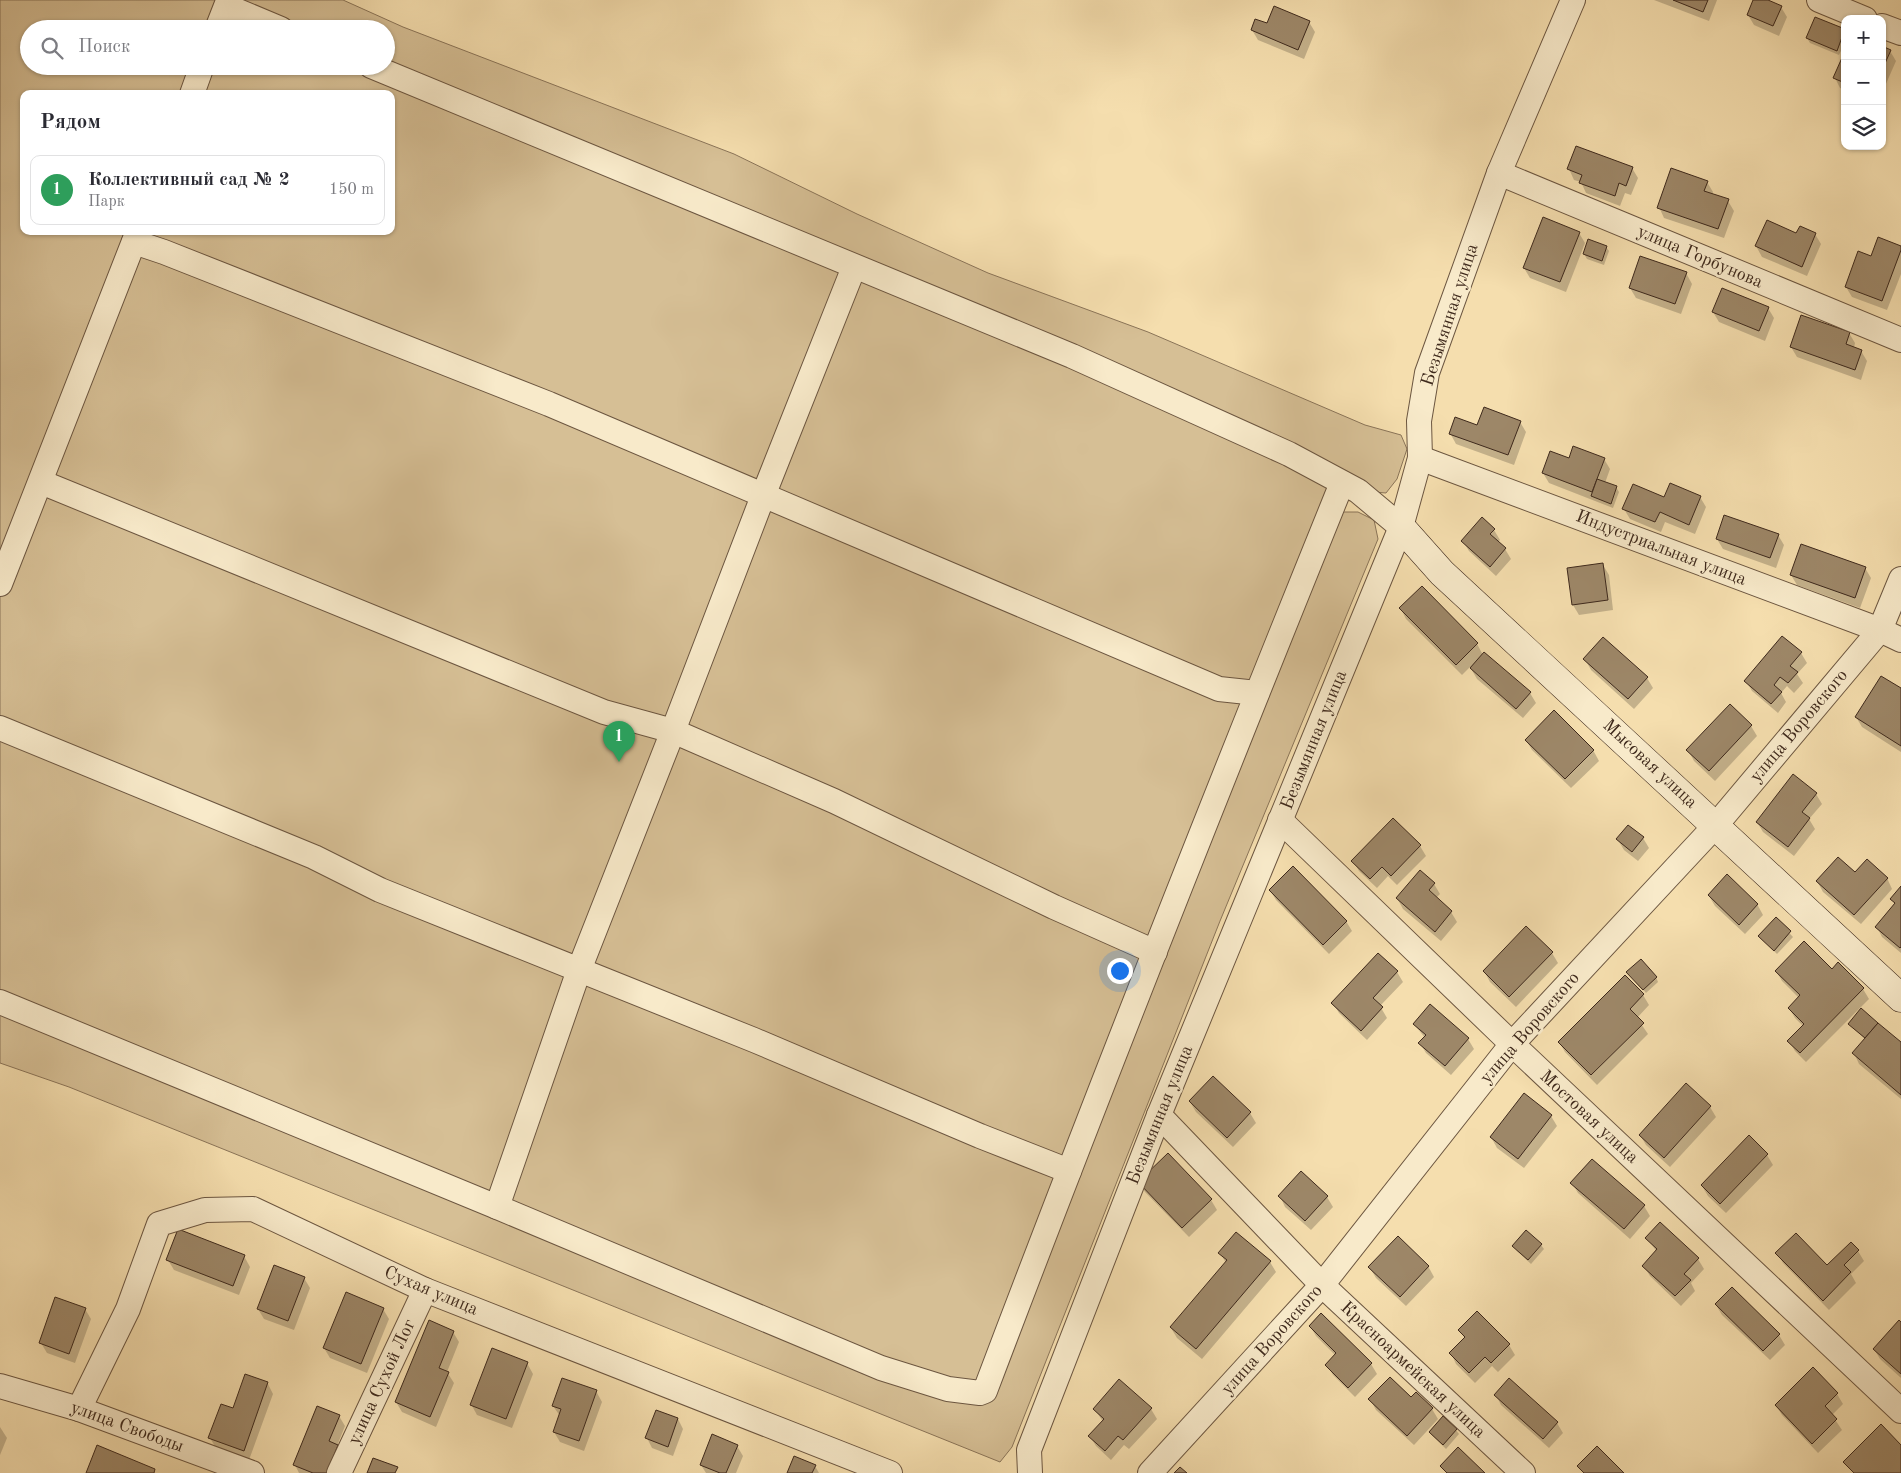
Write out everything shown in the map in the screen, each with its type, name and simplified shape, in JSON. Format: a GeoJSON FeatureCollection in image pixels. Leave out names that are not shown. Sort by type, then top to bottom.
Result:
{"type":"FeatureCollection","features":[{"type":"Feature","properties":{"kind":"street","name":"Безымянная улица"},"geometry":{"type":"LineString","coordinates":[[1030,1473],[1029,1450],[1159,1115],[1401,527],[1420,458],[1419,421],[1427,373],[1499,173],[1572,0]]}},
{"type":"Feature","properties":{"kind":"street"},"geometry":{"type":"LineString","coordinates":[[1819,0],[1855,15]]}},
{"type":"Feature","properties":{"kind":"street"},"geometry":{"type":"LineString","coordinates":[[221,20],[226,6],[259,20]]}},
{"type":"Feature","properties":{"kind":"street"},"geometry":{"type":"LineString","coordinates":[[1886,27],[1901,33]]}},
{"type":"Feature","properties":{"kind":"street"},"geometry":{"type":"LineString","coordinates":[[193,90],[199,75]]}},
{"type":"Feature","properties":{"kind":"street"},"geometry":{"type":"LineString","coordinates":[[393,75],[1072,356],[1289,454],[1358,491],[1401,527]]}},
{"type":"Feature","properties":{"kind":"street","name":"улица Горбунова"},"geometry":{"type":"LineString","coordinates":[[1499,173],[1901,340]]}},
{"type":"Feature","properties":{"kind":"street"},"geometry":{"type":"LineString","coordinates":[[0,584],[136,237],[164,252],[550,404],[1219,689],[1257,693]]}},
{"type":"Feature","properties":{"kind":"street"},"geometry":{"type":"LineString","coordinates":[[497,1207],[579,970],[854,267]]}},
{"type":"Feature","properties":{"kind":"street","name":"Индустриальная улица"},"geometry":{"type":"LineString","coordinates":[[1420,458],[1880,630],[1901,640]]}},
{"type":"Feature","properties":{"kind":"street"},"geometry":{"type":"LineString","coordinates":[[41,482],[604,712],[673,731],[834,801],[1054,907],[1155,952]]}},
{"type":"Feature","properties":{"kind":"street"},"geometry":{"type":"LineString","coordinates":[[0,1002],[881,1368],[948,1389],[980,1393],[985,1391],[1068,1171],[1342,483]]}},
{"type":"Feature","properties":{"kind":"street","name":"Мысовая улица"},"geometry":{"type":"LineString","coordinates":[[1401,527],[1442,573],[1901,998]]}},
{"type":"Feature","properties":{"kind":"street","name":"улица Воровского"},"geometry":{"type":"LineString","coordinates":[[1150,1473],[1322,1285],[1512,1044],[1716,825],[1880,630],[1901,579]]}},
{"type":"Feature","properties":{"kind":"street"},"geometry":{"type":"LineString","coordinates":[[0,728],[314,857],[380,890],[754,1040],[980,1136],[1068,1171]]}},
{"type":"Feature","properties":{"kind":"street","name":"Мостовая улица"},"geometry":{"type":"LineString","coordinates":[[1280,820],[1512,1044],[1901,1410]]}},
{"type":"Feature","properties":{"kind":"street","name":"Красноармейская улица"},"geometry":{"type":"LineString","coordinates":[[1159,1115],[1322,1285],[1523,1473]]}},
{"type":"Feature","properties":{"kind":"street","name":"Сухая улица"},"geometry":{"type":"LineString","coordinates":[[79,1409],[128,1309],[158,1224],[205,1210],[253,1209],[425,1290],[890,1473]]}},
{"type":"Feature","properties":{"kind":"street","name":"улица Сухой Лог"},"geometry":{"type":"LineString","coordinates":[[340,1473],[425,1290]]}},
{"type":"Feature","properties":{"kind":"street","name":"улица Свободы"},"geometry":{"type":"LineString","coordinates":[[0,1386],[79,1409],[252,1473]]}},
{"type":"Feature","properties":{"kind":"shaded area"},"geometry":{"type":"Polygon","coordinates":[[[0,0],[343,0],[387,20],[20,20],[20,75],[395,75],[395,23],[734,154],[857,214],[988,273],[1148,332],[1365,425],[1401,435],[1407,449],[1397,479],[1386,493],[1374,492],[1357,482],[1337,512],[1358,512],[1374,520],[1378,539],[1220,921],[1012,1447],[1000,1462],[69,1087],[0,1063],[0,0]]]}},
{"type":"Feature","properties":{"kind":"building"},"geometry":{"type":"Polygon","coordinates":[[[1673,0],[1708,0],[1703,12],[1673,0]]]}},
{"type":"Feature","properties":{"kind":"building"},"geometry":{"type":"Polygon","coordinates":[[[1753,0],[1768,0],[1782,6],[1773,26],[1747,15],[1753,0]]]}},
{"type":"Feature","properties":{"kind":"building"},"geometry":{"type":"Polygon","coordinates":[[[1274,6],[1310,21],[1298,50],[1251,30],[1255,19],[1267,23],[1274,6]]]}},
{"type":"Feature","properties":{"kind":"building"},"geometry":{"type":"Polygon","coordinates":[[[1815,17],[1841,27],[1841,40],[1837,51],[1806,38],[1815,17]]]}},
{"type":"Feature","properties":{"kind":"building"},"geometry":{"type":"Polygon","coordinates":[[[1886,48],[1891,50],[1886,61],[1886,48]]]}},
{"type":"Feature","properties":{"kind":"building"},"geometry":{"type":"Polygon","coordinates":[[[1841,60],[1841,81],[1833,78],[1841,60]]]}},
{"type":"Feature","properties":{"kind":"building"},"geometry":{"type":"Polygon","coordinates":[[[1576,146],[1633,167],[1626,186],[1619,183],[1615,196],[1579,183],[1582,175],[1567,169],[1576,146]]]}},
{"type":"Feature","properties":{"kind":"building"},"geometry":{"type":"Polygon","coordinates":[[[1671,168],[1708,181],[1704,191],[1729,199],[1718,229],[1657,208],[1671,168]]]}},
{"type":"Feature","properties":{"kind":"building"},"geometry":{"type":"Polygon","coordinates":[[[1543,217],[1580,232],[1560,282],[1523,268],[1543,217]]]}},
{"type":"Feature","properties":{"kind":"building"},"geometry":{"type":"Polygon","coordinates":[[[1767,220],[1796,233],[1800,226],[1816,233],[1802,267],[1755,246],[1767,220]]]}},
{"type":"Feature","properties":{"kind":"building"},"geometry":{"type":"Polygon","coordinates":[[[1878,237],[1901,246],[1882,301],[1845,287],[1858,251],[1871,256],[1878,237]]]}},
{"type":"Feature","properties":{"kind":"building"},"geometry":{"type":"Polygon","coordinates":[[[1588,239],[1607,246],[1602,261],[1583,254],[1588,239]]]}},
{"type":"Feature","properties":{"kind":"building"},"geometry":{"type":"Polygon","coordinates":[[[1640,256],[1687,272],[1675,304],[1629,288],[1640,256]]]}},
{"type":"Feature","properties":{"kind":"building"},"geometry":{"type":"Polygon","coordinates":[[[1722,288],[1769,307],[1759,331],[1712,312],[1722,288]]]}},
{"type":"Feature","properties":{"kind":"building"},"geometry":{"type":"Polygon","coordinates":[[[1801,315],[1850,332],[1846,344],[1862,350],[1855,370],[1790,347],[1801,315]]]}},
{"type":"Feature","properties":{"kind":"building"},"geometry":{"type":"Polygon","coordinates":[[[1484,407],[1521,421],[1508,455],[1449,434],[1455,417],[1477,425],[1484,407]]]}},
{"type":"Feature","properties":{"kind":"building"},"geometry":{"type":"Polygon","coordinates":[[[1573,446],[1605,458],[1592,492],[1542,473],[1550,451],[1569,458],[1573,446]]]}},
{"type":"Feature","properties":{"kind":"building"},"geometry":{"type":"Polygon","coordinates":[[[1597,479],[1617,486],[1611,504],[1591,496],[1597,479]]]}},
{"type":"Feature","properties":{"kind":"building"},"geometry":{"type":"Polygon","coordinates":[[[1670,483],[1701,496],[1689,525],[1660,512],[1655,522],[1622,509],[1633,484],[1664,497],[1670,483]]]}},
{"type":"Feature","properties":{"kind":"building"},"geometry":{"type":"Polygon","coordinates":[[[1724,515],[1779,534],[1770,558],[1716,539],[1724,515]]]}},
{"type":"Feature","properties":{"kind":"building"},"geometry":{"type":"Polygon","coordinates":[[[1482,517],[1495,529],[1490,534],[1506,548],[1490,567],[1461,541],[1482,517]]]}},
{"type":"Feature","properties":{"kind":"building"},"geometry":{"type":"Polygon","coordinates":[[[1801,544],[1866,567],[1855,598],[1790,575],[1801,544]]]}},
{"type":"Feature","properties":{"kind":"building"},"geometry":{"type":"Polygon","coordinates":[[[1603,563],[1608,600],[1572,605],[1567,568],[1603,563]]]}},
{"type":"Feature","properties":{"kind":"building"},"geometry":{"type":"Polygon","coordinates":[[[1422,586],[1478,643],[1456,665],[1399,608],[1422,586]]]}},
{"type":"Feature","properties":{"kind":"building"},"geometry":{"type":"Polygon","coordinates":[[[1782,636],[1802,652],[1790,666],[1798,672],[1788,683],[1780,677],[1774,685],[1782,692],[1771,704],[1744,681],[1782,636]]]}},
{"type":"Feature","properties":{"kind":"building"},"geometry":{"type":"Polygon","coordinates":[[[1603,637],[1648,677],[1628,699],[1583,659],[1603,637]]]}},
{"type":"Feature","properties":{"kind":"building"},"geometry":{"type":"Polygon","coordinates":[[[1484,652],[1531,692],[1516,709],[1470,668],[1484,652]]]}},
{"type":"Feature","properties":{"kind":"building"},"geometry":{"type":"Polygon","coordinates":[[[1881,676],[1901,688],[1901,746],[1855,717],[1881,676]]]}},
{"type":"Feature","properties":{"kind":"building"},"geometry":{"type":"Polygon","coordinates":[[[1730,704],[1752,725],[1709,771],[1686,750],[1730,704]]]}},
{"type":"Feature","properties":{"kind":"building"},"geometry":{"type":"Polygon","coordinates":[[[1554,710],[1594,750],[1565,779],[1525,740],[1554,710]]]}},
{"type":"Feature","properties":{"kind":"building"},"geometry":{"type":"Polygon","coordinates":[[[1793,774],[1817,793],[1802,812],[1810,818],[1788,847],[1756,822],[1793,774]]]}},
{"type":"Feature","properties":{"kind":"building"},"geometry":{"type":"Polygon","coordinates":[[[1393,818],[1421,845],[1391,876],[1382,867],[1370,879],[1351,861],[1393,818]]]}},
{"type":"Feature","properties":{"kind":"building"},"geometry":{"type":"Polygon","coordinates":[[[1628,825],[1644,837],[1632,852],[1616,839],[1628,825]]]}},
{"type":"Feature","properties":{"kind":"building"},"geometry":{"type":"Polygon","coordinates":[[[1838,857],[1855,872],[1867,859],[1888,878],[1854,915],[1816,881],[1838,857]]]}},
{"type":"Feature","properties":{"kind":"building"},"geometry":{"type":"Polygon","coordinates":[[[1293,866],[1347,921],[1323,945],[1269,890],[1293,866]]]}},
{"type":"Feature","properties":{"kind":"building"},"geometry":{"type":"Polygon","coordinates":[[[1420,870],[1435,883],[1429,890],[1452,911],[1435,932],[1396,898],[1420,870]]]}},
{"type":"Feature","properties":{"kind":"building"},"geometry":{"type":"Polygon","coordinates":[[[1727,874],[1758,904],[1739,925],[1708,895],[1727,874]]]}},
{"type":"Feature","properties":{"kind":"building"},"geometry":{"type":"Polygon","coordinates":[[[1901,886],[1900,948],[1875,927],[1895,903],[1890,899],[1901,886]]]}},
{"type":"Feature","properties":{"kind":"building"},"geometry":{"type":"Polygon","coordinates":[[[1776,917],[1791,931],[1774,951],[1758,936],[1776,917]]]}},
{"type":"Feature","properties":{"kind":"building"},"geometry":{"type":"Polygon","coordinates":[[[1526,926],[1553,952],[1509,997],[1483,971],[1526,926]]]}},
{"type":"Feature","properties":{"kind":"building"},"geometry":{"type":"Polygon","coordinates":[[[1804,941],[1832,969],[1838,962],[1864,988],[1800,1053],[1787,1041],[1804,1024],[1788,1008],[1800,995],[1775,971],[1804,941]]]}},
{"type":"Feature","properties":{"kind":"building"},"geometry":{"type":"Polygon","coordinates":[[[1378,953],[1398,971],[1373,998],[1383,1007],[1361,1031],[1331,1003],[1378,953]]]}},
{"type":"Feature","properties":{"kind":"building"},"geometry":{"type":"Polygon","coordinates":[[[1641,959],[1657,977],[1643,990],[1626,972],[1641,959]]]}},
{"type":"Feature","properties":{"kind":"building"},"geometry":{"type":"Polygon","coordinates":[[[1625,975],[1644,994],[1630,1009],[1644,1023],[1591,1075],[1558,1042],[1625,975]]]}},
{"type":"Feature","properties":{"kind":"building"},"geometry":{"type":"Polygon","coordinates":[[[1430,1004],[1469,1038],[1445,1066],[1418,1043],[1426,1035],[1413,1024],[1430,1004]]]}},
{"type":"Feature","properties":{"kind":"building"},"geometry":{"type":"Polygon","coordinates":[[[1861,1008],[1878,1023],[1865,1038],[1848,1024],[1861,1008]]]}},
{"type":"Feature","properties":{"kind":"building"},"geometry":{"type":"Polygon","coordinates":[[[1878,1023],[1901,1042],[1901,1095],[1852,1053],[1878,1023]]]}},
{"type":"Feature","properties":{"kind":"building"},"geometry":{"type":"Polygon","coordinates":[[[1213,1076],[1251,1112],[1227,1138],[1189,1101],[1213,1076]]]}},
{"type":"Feature","properties":{"kind":"building"},"geometry":{"type":"Polygon","coordinates":[[[1686,1083],[1711,1106],[1664,1158],[1639,1135],[1686,1083]]]}},
{"type":"Feature","properties":{"kind":"building"},"geometry":{"type":"Polygon","coordinates":[[[1524,1093],[1552,1115],[1518,1159],[1490,1137],[1524,1093]]]}},
{"type":"Feature","properties":{"kind":"building"},"geometry":{"type":"Polygon","coordinates":[[[1749,1135],[1768,1154],[1720,1204],[1701,1185],[1749,1135]]]}},
{"type":"Feature","properties":{"kind":"building"},"geometry":{"type":"Polygon","coordinates":[[[1168,1153],[1212,1199],[1182,1228],[1138,1182],[1168,1153]]]}},
{"type":"Feature","properties":{"kind":"building"},"geometry":{"type":"Polygon","coordinates":[[[1592,1159],[1645,1205],[1624,1229],[1570,1183],[1592,1159]]]}},
{"type":"Feature","properties":{"kind":"building"},"geometry":{"type":"Polygon","coordinates":[[[1301,1171],[1328,1196],[1305,1221],[1278,1196],[1301,1171]]]}},
{"type":"Feature","properties":{"kind":"building"},"geometry":{"type":"Polygon","coordinates":[[[1660,1222],[1699,1258],[1684,1274],[1691,1280],[1675,1296],[1642,1266],[1657,1249],[1645,1238],[1660,1222]]]}},
{"type":"Feature","properties":{"kind":"building"},"geometry":{"type":"Polygon","coordinates":[[[178,1229],[245,1255],[233,1286],[166,1260],[178,1229]]]}},
{"type":"Feature","properties":{"kind":"building"},"geometry":{"type":"Polygon","coordinates":[[[1526,1230],[1542,1244],[1528,1260],[1512,1246],[1526,1230]]]}},
{"type":"Feature","properties":{"kind":"building"},"geometry":{"type":"Polygon","coordinates":[[[1236,1232],[1271,1261],[1196,1349],[1170,1327],[1227,1260],[1218,1253],[1236,1232]]]}},
{"type":"Feature","properties":{"kind":"building"},"geometry":{"type":"Polygon","coordinates":[[[1796,1233],[1827,1265],[1851,1242],[1859,1250],[1844,1265],[1851,1272],[1823,1301],[1775,1253],[1796,1233]]]}},
{"type":"Feature","properties":{"kind":"building"},"geometry":{"type":"Polygon","coordinates":[[[1398,1236],[1429,1266],[1400,1297],[1368,1267],[1398,1236]]]}},
{"type":"Feature","properties":{"kind":"building"},"geometry":{"type":"Polygon","coordinates":[[[274,1265],[305,1277],[288,1321],[257,1309],[274,1265]]]}},
{"type":"Feature","properties":{"kind":"building"},"geometry":{"type":"Polygon","coordinates":[[[1732,1287],[1780,1334],[1763,1351],[1715,1304],[1732,1287]]]}},
{"type":"Feature","properties":{"kind":"building"},"geometry":{"type":"Polygon","coordinates":[[[346,1292],[384,1308],[361,1364],[323,1348],[346,1292]]]}},
{"type":"Feature","properties":{"kind":"building"},"geometry":{"type":"Polygon","coordinates":[[[55,1297],[86,1308],[69,1354],[39,1343],[55,1297]]]}},
{"type":"Feature","properties":{"kind":"building"},"geometry":{"type":"Polygon","coordinates":[[[1477,1311],[1510,1344],[1491,1363],[1485,1357],[1469,1373],[1449,1353],[1465,1337],[1458,1330],[1477,1311]]]}},
{"type":"Feature","properties":{"kind":"building"},"geometry":{"type":"Polygon","coordinates":[[[1321,1313],[1372,1363],[1348,1388],[1325,1365],[1336,1353],[1309,1326],[1321,1313]]]}},
{"type":"Feature","properties":{"kind":"building"},"geometry":{"type":"Polygon","coordinates":[[[429,1320],[454,1331],[439,1368],[449,1372],[430,1417],[395,1402],[429,1320]]]}},
{"type":"Feature","properties":{"kind":"building"},"geometry":{"type":"Polygon","coordinates":[[[1899,1320],[1901,1322],[1901,1374],[1873,1349],[1899,1320]]]}},
{"type":"Feature","properties":{"kind":"building"},"geometry":{"type":"Polygon","coordinates":[[[492,1348],[528,1362],[506,1419],[470,1405],[492,1348]]]}},
{"type":"Feature","properties":{"kind":"building"},"geometry":{"type":"Polygon","coordinates":[[[1813,1367],[1838,1393],[1825,1406],[1837,1419],[1812,1444],[1775,1405],[1813,1367]]]}},
{"type":"Feature","properties":{"kind":"building"},"geometry":{"type":"Polygon","coordinates":[[[245,1374],[268,1382],[244,1451],[208,1438],[221,1404],[233,1408],[245,1374]]]}},
{"type":"Feature","properties":{"kind":"building"},"geometry":{"type":"Polygon","coordinates":[[[1390,1377],[1411,1397],[1416,1392],[1433,1408],[1407,1436],[1368,1399],[1390,1377]]]}},
{"type":"Feature","properties":{"kind":"building"},"geometry":{"type":"Polygon","coordinates":[[[562,1378],[597,1390],[579,1441],[553,1432],[561,1409],[552,1406],[562,1378]]]}},
{"type":"Feature","properties":{"kind":"building"},"geometry":{"type":"Polygon","coordinates":[[[1509,1378],[1558,1422],[1543,1439],[1494,1395],[1509,1378]]]}},
{"type":"Feature","properties":{"kind":"building"},"geometry":{"type":"Polygon","coordinates":[[[1119,1379],[1152,1408],[1123,1440],[1118,1436],[1105,1451],[1088,1436],[1104,1419],[1093,1409],[1119,1379]]]}},
{"type":"Feature","properties":{"kind":"building"},"geometry":{"type":"Polygon","coordinates":[[[317,1406],[340,1415],[329,1441],[338,1445],[327,1473],[313,1473],[293,1465],[317,1406]]]}},
{"type":"Feature","properties":{"kind":"building"},"geometry":{"type":"Polygon","coordinates":[[[656,1410],[678,1418],[668,1447],[645,1438],[656,1410]]]}},
{"type":"Feature","properties":{"kind":"building"},"geometry":{"type":"Polygon","coordinates":[[[1443,1416],[1457,1429],[1443,1445],[1429,1432],[1443,1416]]]}},
{"type":"Feature","properties":{"kind":"building"},"geometry":{"type":"Polygon","coordinates":[[[1881,1424],[1901,1445],[1901,1473],[1854,1473],[1843,1462],[1881,1424]]]}},
{"type":"Feature","properties":{"kind":"building"},"geometry":{"type":"Polygon","coordinates":[[[712,1434],[738,1445],[726,1473],[720,1473],[700,1465],[712,1434]]]}},
{"type":"Feature","properties":{"kind":"building"},"geometry":{"type":"Polygon","coordinates":[[[97,1445],[155,1469],[154,1473],[86,1473],[97,1445]]]}},
{"type":"Feature","properties":{"kind":"building"},"geometry":{"type":"Polygon","coordinates":[[[1597,1446],[1624,1473],[1584,1473],[1577,1466],[1597,1446]]]}},
{"type":"Feature","properties":{"kind":"building"},"geometry":{"type":"Polygon","coordinates":[[[1458,1447],[1485,1473],[1447,1473],[1440,1466],[1458,1447]]]}},
{"type":"Feature","properties":{"kind":"building"},"geometry":{"type":"Polygon","coordinates":[[[794,1456],[816,1465],[812,1473],[787,1473],[794,1456]]]}},
{"type":"Feature","properties":{"kind":"building"},"geometry":{"type":"Polygon","coordinates":[[[373,1458],[398,1467],[395,1473],[367,1473],[373,1458]]]}},
{"type":"Feature","properties":{"kind":"building"},"geometry":{"type":"Polygon","coordinates":[[[1180,1467],[1187,1473],[1174,1473],[1180,1467]]]}},
{"type":"Feature","properties":{"kind":"place","name":"Коллективный сад № 2"},"geometry":{"type":"Point","coordinates":[619,762]}}]}
